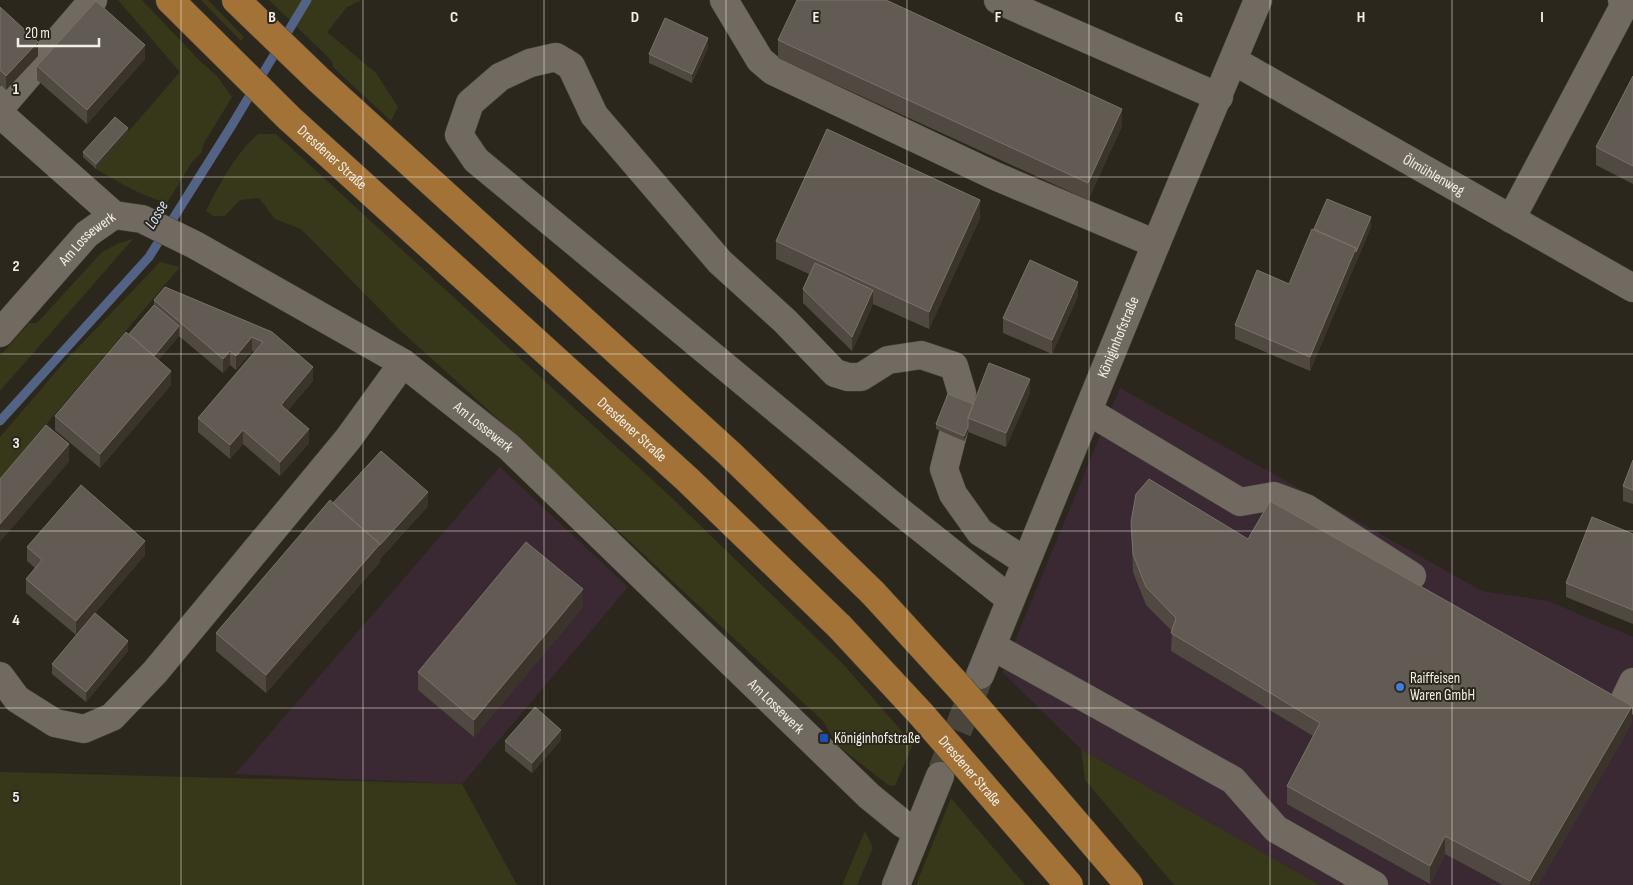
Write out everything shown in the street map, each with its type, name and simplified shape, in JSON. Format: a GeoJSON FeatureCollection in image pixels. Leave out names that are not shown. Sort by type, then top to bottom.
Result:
{"type":"FeatureCollection","features":[{"type":"Feature","properties":{"kind":"main road","name":"Dresdener Straße"},"geometry":{"type":"LineString","coordinates":[[170,0],[289,118],[681,473],[840,627],[921,714],[1069,885]]}},
{"type":"Feature","properties":{"kind":"main road"},"geometry":{"type":"LineString","coordinates":[[236,0],[318,79],[730,454],[873,593],[960,688],[1130,885]]}},
{"type":"Feature","properties":{"kind":"street"},"geometry":{"type":"LineString","coordinates":[[0,108],[93,0]]}},
{"type":"Feature","properties":{"kind":"street"},"geometry":{"type":"LineString","coordinates":[[724,0],[760,60],[774,72],[995,176],[1156,244]]}},
{"type":"Feature","properties":{"kind":"street"},"geometry":{"type":"LineString","coordinates":[[998,0],[1218,97]]}},
{"type":"Feature","properties":{"kind":"street","name":"Königinhofstraße"},"geometry":{"type":"LineString","coordinates":[[980,675],[1025,561],[1258,0]]}},
{"type":"Feature","properties":{"kind":"street"},"geometry":{"type":"LineString","coordinates":[[1511,219],[1627,3]]}},
{"type":"Feature","properties":{"kind":"street"},"geometry":{"type":"LineString","coordinates":[[1010,599],[903,514],[476,160],[460,136],[470,103],[500,77],[530,63],[556,57],[571,66],[594,115],[720,262],[785,321],[835,373],[848,377],[861,377],[888,360],[921,355],[954,366],[962,393],[944,469],[953,494],[980,532],[1025,561]]}},
{"type":"Feature","properties":{"kind":"street","name":"Ölmühlenweg"},"geometry":{"type":"LineString","coordinates":[[1234,61],[1633,288]]}},
{"type":"Feature","properties":{"kind":"street"},"geometry":{"type":"LineString","coordinates":[[0,114],[114,215]]}},
{"type":"Feature","properties":{"kind":"street","name":"Am Lossewerk"},"geometry":{"type":"LineString","coordinates":[[0,333],[87,234],[114,215],[142,219],[195,244],[403,363],[509,447],[869,796],[902,823],[917,832]]}},
{"type":"Feature","properties":{"kind":"street"},"geometry":{"type":"LineString","coordinates":[[0,676],[17,699],[55,723],[84,729],[112,717],[155,672],[342,446],[403,363]]}},
{"type":"Feature","properties":{"kind":"street"},"geometry":{"type":"LineString","coordinates":[[1088,411],[1240,502],[1274,496],[1306,508],[1412,576]]}},
{"type":"Feature","properties":{"kind":"street"},"geometry":{"type":"LineString","coordinates":[[992,646],[1234,780],[1276,829],[1374,885]]}},
{"type":"Feature","properties":{"kind":"street"},"geometry":{"type":"LineString","coordinates":[[896,885],[940,776]]}},
{"type":"Feature","properties":{"kind":"shaded area"},"geometry":{"type":"Polygon","coordinates":[[[1120,388],[1482,591],[1548,601],[1633,637],[1633,885],[1320,885],[1081,749],[1002,672],[1120,388]]]}},
{"type":"Feature","properties":{"kind":"shaded area"},"geometry":{"type":"Polygon","coordinates":[[[500,467],[628,587],[462,784],[235,774],[500,467]]]}},
{"type":"Feature","properties":{"kind":"green space"},"geometry":{"type":"Polygon","coordinates":[[[118,0],[142,0],[200,61],[217,76],[232,97],[204,143],[201,153],[192,162],[167,203],[139,193],[96,169],[180,72],[118,0]]]}},
{"type":"Feature","properties":{"kind":"green space"},"geometry":{"type":"Polygon","coordinates":[[[201,0],[208,0],[244,37],[241,41],[201,0]]]}},
{"type":"Feature","properties":{"kind":"green space"},"geometry":{"type":"Polygon","coordinates":[[[269,0],[362,0],[347,7],[327,32],[376,73],[398,107],[391,121],[334,68],[331,60],[269,0]]]}},
{"type":"Feature","properties":{"kind":"green space"},"geometry":{"type":"Polygon","coordinates":[[[258,134],[276,134],[672,498],[843,664],[913,744],[895,786],[888,785],[837,745],[823,721],[402,332],[301,229],[275,219],[259,198],[240,200],[225,216],[213,216],[206,211],[235,160],[258,134]]]}},
{"type":"Feature","properties":{"kind":"green space"},"geometry":{"type":"Polygon","coordinates":[[[133,239],[0,391],[0,356],[29,323],[37,323],[102,252],[119,243],[133,239]]]}},
{"type":"Feature","properties":{"kind":"green space"},"geometry":{"type":"Polygon","coordinates":[[[160,262],[180,267],[0,479],[0,437],[67,359],[160,262]]]}},
{"type":"Feature","properties":{"kind":"green space"},"geometry":{"type":"Polygon","coordinates":[[[1081,749],[1320,885],[1174,885],[1085,780],[1081,749]]]}},
{"type":"Feature","properties":{"kind":"green space"},"geometry":{"type":"Polygon","coordinates":[[[0,772],[462,784],[517,885],[0,885],[0,772]]]}},
{"type":"Feature","properties":{"kind":"green space"},"geometry":{"type":"Polygon","coordinates":[[[951,798],[1025,885],[916,885],[951,798]]]}},
{"type":"Feature","properties":{"kind":"green space"},"geometry":{"type":"Polygon","coordinates":[[[865,831],[873,848],[857,885],[842,885],[865,831]]]}},
{"type":"Feature","properties":{"kind":"building"},"geometry":{"type":"Polygon","coordinates":[[[797,0],[886,0],[1122,109],[1088,183],[778,40],[797,0]]]}},
{"type":"Feature","properties":{"kind":"building"},"geometry":{"type":"Polygon","coordinates":[[[96,1],[145,45],[87,110],[37,66],[96,1]]]}},
{"type":"Feature","properties":{"kind":"building"},"geometry":{"type":"Polygon","coordinates":[[[0,7],[38,42],[6,76],[0,70],[0,7]]]}},
{"type":"Feature","properties":{"kind":"building"},"geometry":{"type":"Polygon","coordinates":[[[665,18],[708,38],[692,74],[649,54],[665,18]]]}},
{"type":"Feature","properties":{"kind":"building"},"geometry":{"type":"Polygon","coordinates":[[[1633,76],[1633,166],[1596,147],[1633,76]]]}},
{"type":"Feature","properties":{"kind":"building"},"geometry":{"type":"Polygon","coordinates":[[[115,117],[128,128],[96,164],[83,152],[115,117]]]}},
{"type":"Feature","properties":{"kind":"building"},"geometry":{"type":"Polygon","coordinates":[[[827,129],[980,200],[929,312],[776,241],[827,129]]]}},
{"type":"Feature","properties":{"kind":"building"},"geometry":{"type":"Polygon","coordinates":[[[1327,199],[1371,217],[1356,252],[1356,248],[1314,229],[1327,199]]]}},
{"type":"Feature","properties":{"kind":"building"},"geometry":{"type":"Polygon","coordinates":[[[1312,229],[1356,248],[1310,357],[1235,325],[1257,270],[1289,284],[1312,229]]]}},
{"type":"Feature","properties":{"kind":"building"},"geometry":{"type":"Polygon","coordinates":[[[1030,260],[1078,282],[1052,340],[1003,318],[1030,260]]]}},
{"type":"Feature","properties":{"kind":"building"},"geometry":{"type":"Polygon","coordinates":[[[815,263],[873,290],[852,337],[803,289],[815,263]]]}},
{"type":"Feature","properties":{"kind":"building"},"geometry":{"type":"Polygon","coordinates":[[[165,287],[272,332],[313,367],[281,405],[309,429],[280,462],[243,430],[230,445],[198,418],[263,342],[252,337],[236,356],[230,351],[223,359],[154,300],[165,287]]]}},
{"type":"Feature","properties":{"kind":"building"},"geometry":{"type":"Polygon","coordinates":[[[154,305],[179,326],[154,356],[129,334],[154,305]]]}},
{"type":"Feature","properties":{"kind":"building"},"geometry":{"type":"Polygon","coordinates":[[[126,332],[171,371],[100,454],[55,416],[126,332]]]}},
{"type":"Feature","properties":{"kind":"building"},"geometry":{"type":"Polygon","coordinates":[[[989,363],[1030,379],[1006,433],[968,418],[989,363]]]}},
{"type":"Feature","properties":{"kind":"building"},"geometry":{"type":"Polygon","coordinates":[[[948,394],[973,404],[964,436],[936,424],[948,394]]]}},
{"type":"Feature","properties":{"kind":"building"},"geometry":{"type":"Polygon","coordinates":[[[46,425],[69,444],[0,524],[0,479],[46,425]]]}},
{"type":"Feature","properties":{"kind":"building"},"geometry":{"type":"Polygon","coordinates":[[[381,451],[428,492],[380,545],[333,503],[381,451]]]}},
{"type":"Feature","properties":{"kind":"building"},"geometry":{"type":"Polygon","coordinates":[[[1633,460],[1633,490],[1623,486],[1633,460]]]}},
{"type":"Feature","properties":{"kind":"building","name":"Raiffeisen Waren GmbH"},"geometry":{"type":"Polygon","coordinates":[[[1149,479],[1248,539],[1270,501],[1632,706],[1530,881],[1445,836],[1430,866],[1287,786],[1320,723],[1171,633],[1176,618],[1146,587],[1133,554],[1131,522],[1136,494],[1149,479]]]}},
{"type":"Feature","properties":{"kind":"building"},"geometry":{"type":"Polygon","coordinates":[[[81,485],[145,541],[76,621],[26,579],[42,560],[27,547],[81,485]]]}},
{"type":"Feature","properties":{"kind":"building"},"geometry":{"type":"Polygon","coordinates":[[[330,500],[380,544],[266,675],[216,633],[330,500]]]}},
{"type":"Feature","properties":{"kind":"building"},"geometry":{"type":"Polygon","coordinates":[[[1592,517],[1633,534],[1633,610],[1566,583],[1592,517]]]}},
{"type":"Feature","properties":{"kind":"building"},"geometry":{"type":"Polygon","coordinates":[[[526,542],[583,589],[474,720],[418,672],[526,542]]]}},
{"type":"Feature","properties":{"kind":"building"},"geometry":{"type":"Polygon","coordinates":[[[95,613],[128,641],[86,692],[52,664],[95,613]]]}},
{"type":"Feature","properties":{"kind":"building"},"geometry":{"type":"Polygon","coordinates":[[[535,707],[561,730],[532,763],[505,741],[535,707]]]}},
{"type":"Feature","properties":{"kind":"waterway","name":"Losse"},"geometry":{"type":"LineString","coordinates":[[0,421],[149,257],[232,125],[307,0]]}},
{"type":"Feature","properties":{"kind":"tunnel"},"geometry":{"type":"LineString","coordinates":[[942,770],[978,680]]}},
{"type":"Feature","properties":{"kind":"place","name":"Raiffeisen Waren GmbH"},"geometry":{"type":"Point","coordinates":[1400,687]}},
{"type":"Feature","properties":{"kind":"place","name":"Königinhofstraße"},"geometry":{"type":"Point","coordinates":[824,738]}}]}
